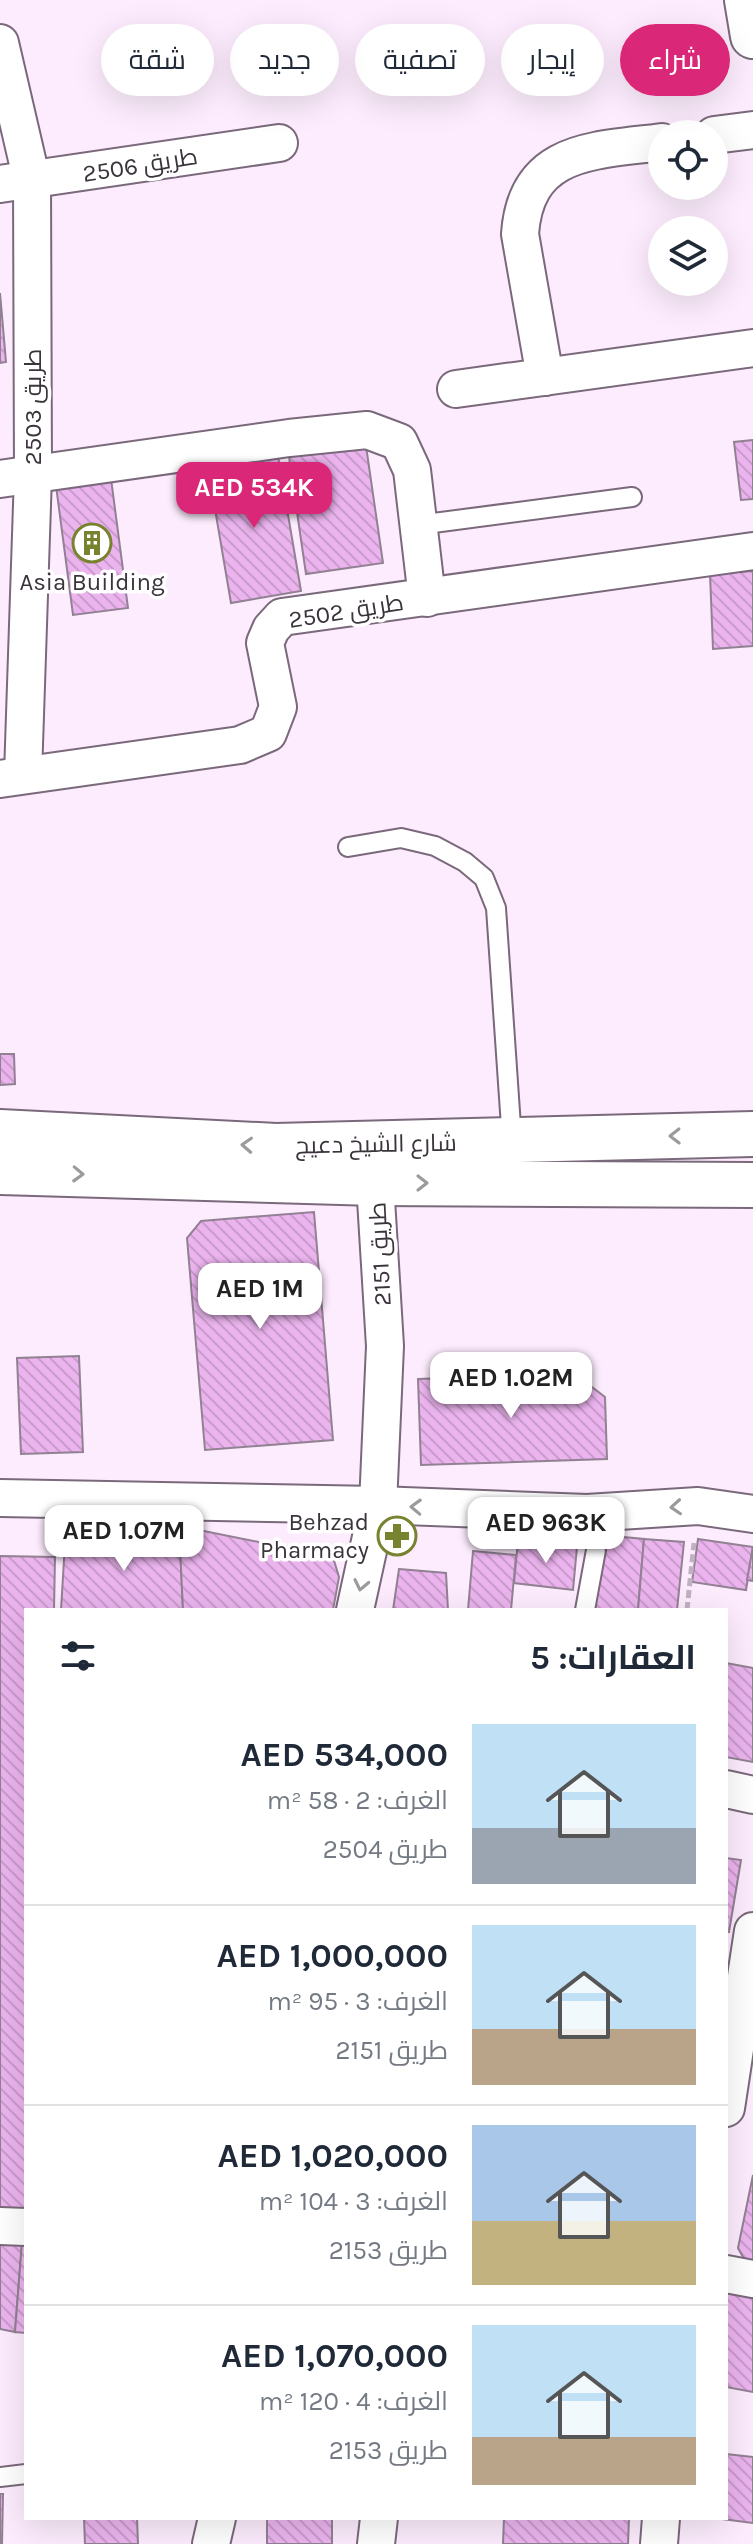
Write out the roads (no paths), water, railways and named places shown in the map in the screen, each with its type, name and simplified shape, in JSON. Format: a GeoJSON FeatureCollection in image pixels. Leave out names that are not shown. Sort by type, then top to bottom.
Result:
{"type":"FeatureCollection","features":[{"type":"Feature","properties":{"kind":"main road"},"geometry":{"type":"LineString","coordinates":[[747,0],[753,36]]}},
{"type":"Feature","properties":{"kind":"main road","name":"شارع الشيخ دعيج"},"geometry":{"type":"LineString","coordinates":[[0,1132],[276,1146],[753,1134]]}},
{"type":"Feature","properties":{"kind":"main road","name":"شارع الشيخ دعيج"},"geometry":{"type":"LineString","coordinates":[[0,1172],[375,1183],[753,1185]]}},
{"type":"Feature","properties":{"kind":"street","name":"طريق 2503"},"geometry":{"type":"LineString","coordinates":[[0,43],[16,183],[17,477],[11,777]]}},
{"type":"Feature","properties":{"kind":"street"},"geometry":{"type":"LineString","coordinates":[[728,133],[753,130]]}},
{"type":"Feature","properties":{"kind":"street","name":"طريق 2506"},"geometry":{"type":"LineString","coordinates":[[16,183],[279,143]]}},
{"type":"Feature","properties":{"kind":"street"},"geometry":{"type":"LineString","coordinates":[[545,377],[520,234],[522,212],[530,191],[543,174],[561,160],[582,153],[648,144]]}},
{"type":"Feature","properties":{"kind":"street"},"geometry":{"type":"LineString","coordinates":[[456,389],[753,348]]}},
{"type":"Feature","properties":{"kind":"street"},"geometry":{"type":"LineString","coordinates":[[17,477],[289,438],[367,430],[399,442],[412,470],[427,598]]}},
{"type":"Feature","properties":{"kind":"street","name":"طريق 2502"},"geometry":{"type":"LineString","coordinates":[[11,777],[240,745],[268,733],[278,707],[265,643],[271,629],[282,617],[753,551]]}},
{"type":"Feature","properties":{"kind":"street","name":"طريق 2151"},"geometry":{"type":"LineString","coordinates":[[355,1608],[378,1505],[385,1346],[375,1183]]}},
{"type":"Feature","properties":{"kind":"street"},"geometry":{"type":"LineString","coordinates":[[0,1498],[378,1505],[587,1513],[698,1506],[753,1514]]}},
{"type":"Feature","properties":{"kind":"street"},"geometry":{"type":"LineString","coordinates":[[728,1789],[753,1795]]}},
{"type":"Feature","properties":{"kind":"street"},"geometry":{"type":"LineString","coordinates":[[728,2085],[745,1956]]}},
{"type":"Feature","properties":{"kind":"street"},"geometry":{"type":"LineString","coordinates":[[0,2226],[24,2227]]}},
{"type":"Feature","properties":{"kind":"street"},"geometry":{"type":"LineString","coordinates":[[728,2274],[753,2279]]}},
{"type":"Feature","properties":{"kind":"street"},"geometry":{"type":"LineString","coordinates":[[211,2544],[217,2520]]}},
{"type":"Feature","properties":{"kind":"street"},"geometry":{"type":"LineString","coordinates":[[376,2544],[379,2520]]}},
{"type":"Feature","properties":{"kind":"lane"},"geometry":{"type":"LineString","coordinates":[[418,525],[632,497]]}},
{"type":"Feature","properties":{"kind":"lane"},"geometry":{"type":"LineString","coordinates":[[348,847],[401,838],[435,846],[465,862],[484,878],[496,908],[512,1141]]}},
{"type":"Feature","properties":{"kind":"lane"},"geometry":{"type":"LineString","coordinates":[[585,1608],[596,1550]]}},
{"type":"Feature","properties":{"kind":"lane"},"geometry":{"type":"LineString","coordinates":[[0,2477],[24,2474]]}},
{"type":"Feature","properties":{"kind":"place","name":"Asia Building"},"geometry":{"type":"Point","coordinates":[92,543]}},
{"type":"Feature","properties":{"kind":"place","name":"Behzad Pharmacy"},"geometry":{"type":"Point","coordinates":[397,1536]}}]}
